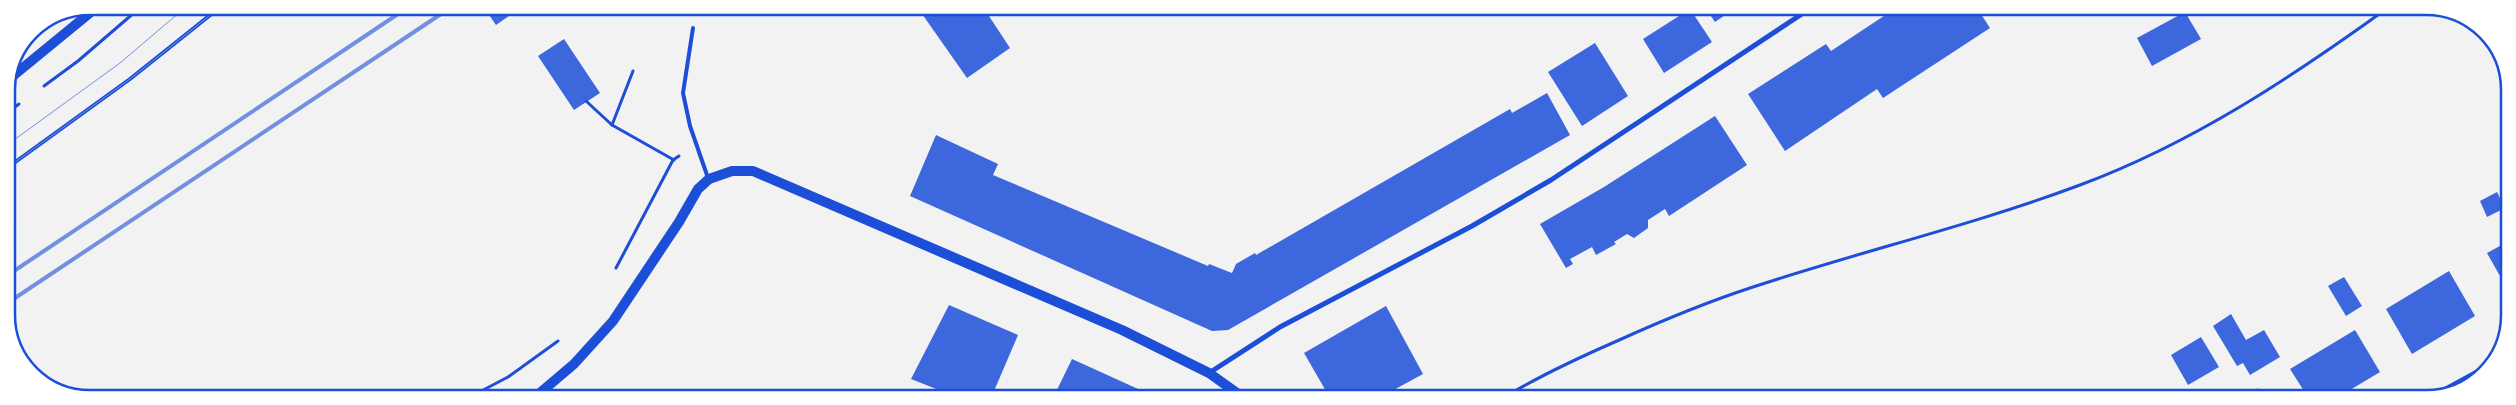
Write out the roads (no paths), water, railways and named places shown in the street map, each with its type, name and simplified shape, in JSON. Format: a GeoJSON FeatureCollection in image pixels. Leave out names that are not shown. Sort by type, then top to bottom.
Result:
{"type":"FeatureCollection","features":[{"type":"Feature","properties":{"kind":"main road"},"geometry":{"type":"LineString","coordinates":[[17,73],[87,15]]}},
{"type":"Feature","properties":{"kind":"main road"},"geometry":{"type":"LineString","coordinates":[[543,390],[574,364],[613,321],[679,222],[691,200],[709,179],[732,171],[754,170],[1122,330],[1208,373],[1232,390]]}},
{"type":"Feature","properties":{"kind":"street"},"geometry":{"type":"LineString","coordinates":[[1208,373],[1280,327],[1472,226],[1550,180],[1800,15]]}},
{"type":"Feature","properties":{"kind":"lane"},"geometry":{"type":"LineString","coordinates":[[15,162],[130,79],[210,15]]}},
{"type":"Feature","properties":{"kind":"lane"},"geometry":{"type":"LineString","coordinates":[[693,28],[683,93],[690,126],[709,179]]}},
{"type":"Feature","properties":{"kind":"tram line"},"geometry":{"type":"LineString","coordinates":[[15,139],[120,63],[176,15]]}},
{"type":"Feature","properties":{"kind":"tram line"},"geometry":{"type":"LineString","coordinates":[[15,162],[130,79],[210,15]]}},
{"type":"Feature","properties":{"kind":"railway"},"geometry":{"type":"LineString","coordinates":[[15,270],[397,15]]}},
{"type":"Feature","properties":{"kind":"railway"},"geometry":{"type":"LineString","coordinates":[[15,298],[440,15]]}}]}
